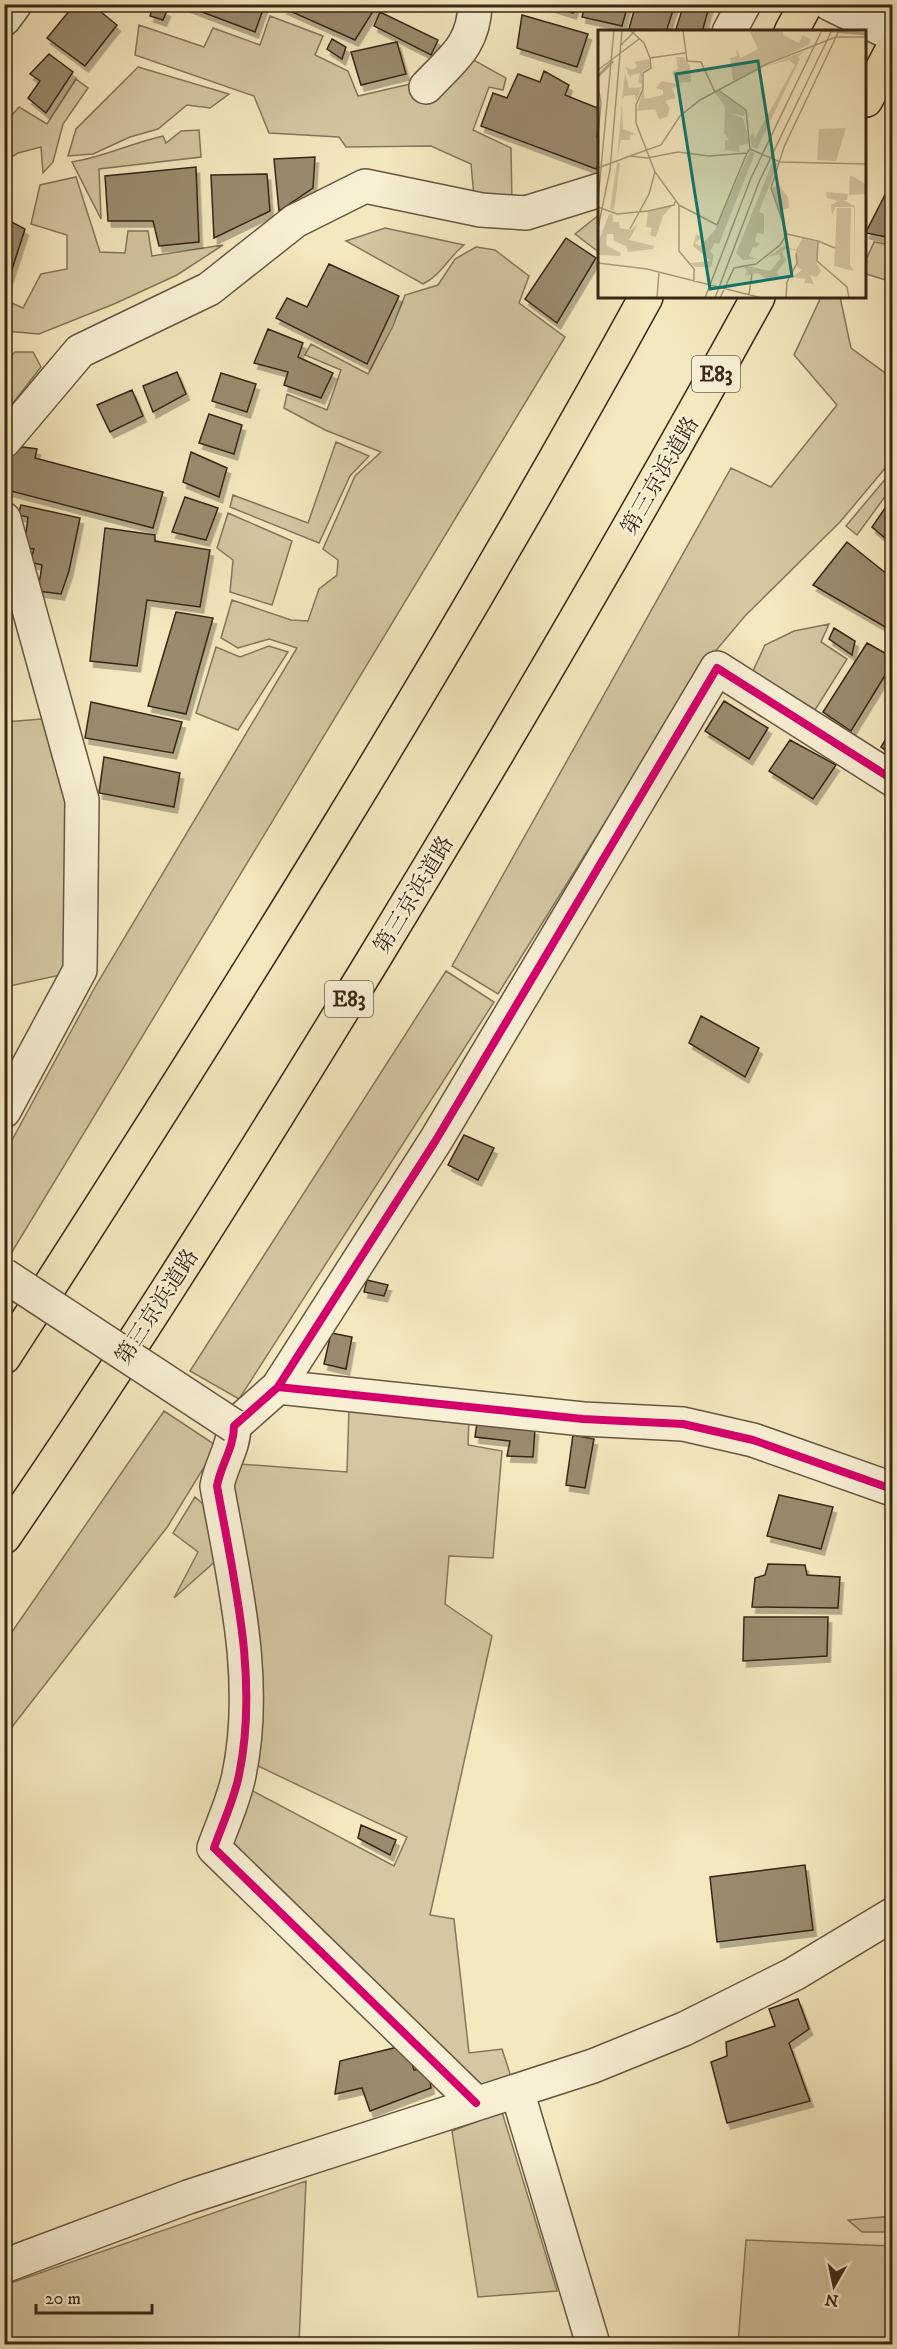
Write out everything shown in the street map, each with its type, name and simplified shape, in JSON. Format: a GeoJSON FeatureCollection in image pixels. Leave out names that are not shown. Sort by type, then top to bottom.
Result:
{"type":"FeatureCollection","features":[{"type":"Feature","properties":{"kind":"highway"},"geometry":{"type":"LineString","coordinates":[[792,30],[806,4]]}},
{"type":"Feature","properties":{"kind":"highway"},"geometry":{"type":"LineString","coordinates":[[867,98],[892,50]]}},
{"type":"Feature","properties":{"kind":"highway"},"geometry":{"type":"LineString","coordinates":[[4,1358],[196,1060],[385,753],[590,399],[644,298]]}},
{"type":"Feature","properties":{"kind":"highway","name":"第三京浜道路"},"geometry":{"type":"LineString","coordinates":[[4,1537],[62,1453],[286,1102],[478,787],[674,450],[757,298]]}},
{"type":"Feature","properties":{"kind":"street"},"geometry":{"type":"LineString","coordinates":[[4,19],[15,4]]}},
{"type":"Feature","properties":{"kind":"street"},"geometry":{"type":"LineString","coordinates":[[426,87],[468,42],[474,18],[474,4]]}},
{"type":"Feature","properties":{"kind":"street"},"geometry":{"type":"LineString","coordinates":[[730,30],[744,4]]}},
{"type":"Feature","properties":{"kind":"street"},"geometry":{"type":"LineString","coordinates":[[830,4],[892,34]]}},
{"type":"Feature","properties":{"kind":"street"},"geometry":{"type":"LineString","coordinates":[[4,441],[80,351],[209,289],[295,221],[365,186],[481,210],[526,213],[598,191]]}},
{"type":"Feature","properties":{"kind":"street"},"geometry":{"type":"LineString","coordinates":[[4,519],[82,800],[80,970],[4,1111]]}},
{"type":"Feature","properties":{"kind":"street"},"geometry":{"type":"LineString","coordinates":[[476,2103],[214,1848],[239,1776],[246,1714],[242,1622],[217,1486],[220,1467],[234,1441],[234,1426],[278,1387],[436,1140],[717,668],[892,779]]}},
{"type":"Feature","properties":{"kind":"street"},"geometry":{"type":"LineString","coordinates":[[4,1275],[234,1426]]}},
{"type":"Feature","properties":{"kind":"street"},"geometry":{"type":"LineString","coordinates":[[278,1387],[583,1419],[682,1424],[753,1440],[892,1489]]}},
{"type":"Feature","properties":{"kind":"street"},"geometry":{"type":"LineString","coordinates":[[4,2266],[188,2196],[593,2066],[684,2029],[794,1974],[892,1915]]}},
{"type":"Feature","properties":{"kind":"street"},"geometry":{"type":"LineString","coordinates":[[517,2091],[593,2344]]}},
{"type":"Feature","properties":{"kind":"shaded area"},"geometry":{"type":"Polygon","coordinates":[[[270,16],[323,36],[315,55],[348,71],[358,96],[410,84],[472,59],[506,78],[503,90],[489,87],[473,130],[511,148],[512,201],[474,196],[471,164],[431,146],[346,147],[339,137],[269,133],[254,96],[135,55],[139,25],[204,47],[213,28],[260,45],[270,16]]]}},
{"type":"Feature","properties":{"kind":"shaded area"},"geometry":{"type":"Polygon","coordinates":[[[138,67],[229,94],[210,108],[187,105],[158,129],[130,137],[93,154],[68,156],[76,129],[138,67]]]}},
{"type":"Feature","properties":{"kind":"shaded area"},"geometry":{"type":"Polygon","coordinates":[[[76,79],[88,88],[63,124],[53,162],[43,173],[41,147],[18,153],[5,161],[5,123],[19,107],[47,124],[76,79]]]}},
{"type":"Feature","properties":{"kind":"shaded area"},"geometry":{"type":"Polygon","coordinates":[[[199,130],[201,157],[99,169],[101,219],[72,162],[163,136],[166,143],[181,131],[199,130]]]}},
{"type":"Feature","properties":{"kind":"shaded area"},"geometry":{"type":"Polygon","coordinates":[[[76,177],[100,252],[125,253],[128,231],[148,231],[152,256],[223,245],[177,275],[114,304],[39,334],[5,331],[5,300],[23,308],[41,274],[67,269],[67,235],[31,224],[40,185],[76,177]]]}},
{"type":"Feature","properties":{"kind":"shaded area"},"geometry":{"type":"Polygon","coordinates":[[[598,216],[598,251],[575,234],[598,216]]]}},
{"type":"Feature","properties":{"kind":"shaded area"},"geometry":{"type":"Polygon","coordinates":[[[385,228],[464,245],[429,281],[423,284],[346,241],[385,228]]]}},
{"type":"Feature","properties":{"kind":"shaded area"},"geometry":{"type":"Polygon","coordinates":[[[874,242],[892,245],[892,282],[867,274],[867,258],[874,242]]]}},
{"type":"Feature","properties":{"kind":"shaded area"},"geometry":{"type":"Polygon","coordinates":[[[476,247],[495,250],[529,276],[519,303],[565,337],[9,1257],[4,1254],[5,1153],[95,987],[297,648],[269,639],[238,648],[221,638],[232,600],[291,620],[308,621],[319,589],[337,575],[338,560],[323,549],[355,476],[381,452],[325,430],[284,408],[287,394],[327,410],[341,370],[305,355],[311,344],[368,374],[393,326],[405,295],[438,285],[455,259],[476,247]]]}},
{"type":"Feature","properties":{"kind":"shaded area"},"geometry":{"type":"Polygon","coordinates":[[[821,298],[840,298],[851,348],[892,378],[892,460],[840,522],[745,616],[702,667],[498,994],[452,966],[731,468],[771,487],[837,405],[794,355],[821,298]]]}},
{"type":"Feature","properties":{"kind":"shaded area"},"geometry":{"type":"Polygon","coordinates":[[[15,352],[33,352],[41,367],[6,412],[5,362],[15,352]]]}},
{"type":"Feature","properties":{"kind":"shaded area"},"geometry":{"type":"Polygon","coordinates":[[[336,442],[369,456],[350,476],[319,543],[230,507],[233,495],[308,523],[336,442]]]}},
{"type":"Feature","properties":{"kind":"shaded area"},"geometry":{"type":"Polygon","coordinates":[[[892,471],[892,487],[857,535],[846,526],[892,471]]]}},
{"type":"Feature","properties":{"kind":"shaded area"},"geometry":{"type":"Polygon","coordinates":[[[228,513],[292,541],[272,605],[230,592],[233,560],[217,548],[228,513]]]}},
{"type":"Feature","properties":{"kind":"shaded area"},"geometry":{"type":"Polygon","coordinates":[[[829,624],[821,642],[847,659],[815,710],[753,671],[765,645],[794,631],[829,624]]]}},
{"type":"Feature","properties":{"kind":"shaded area"},"geometry":{"type":"Polygon","coordinates":[[[269,646],[288,652],[238,730],[196,713],[216,647],[240,657],[269,646]]]}},
{"type":"Feature","properties":{"kind":"shaded area"},"geometry":{"type":"Polygon","coordinates":[[[42,719],[65,802],[65,974],[5,987],[5,722],[42,719]]]}},
{"type":"Feature","properties":{"kind":"shaded area"},"geometry":{"type":"Polygon","coordinates":[[[446,971],[494,1002],[239,1399],[190,1371],[446,971]]]}},
{"type":"Feature","properties":{"kind":"shaded area"},"geometry":{"type":"Polygon","coordinates":[[[349,1408],[469,1419],[468,1445],[502,1451],[493,1558],[449,1556],[445,1604],[492,1636],[430,1915],[454,1919],[469,2053],[502,2049],[512,2080],[480,2091],[227,1849],[247,1788],[394,1866],[407,1837],[256,1765],[230,1485],[240,1464],[347,1472],[349,1408]]]}},
{"type":"Feature","properties":{"kind":"shaded area"},"geometry":{"type":"Polygon","coordinates":[[[164,1411],[217,1446],[168,1526],[5,1736],[5,1642],[164,1411]]]}},
{"type":"Feature","properties":{"kind":"shaded area"},"geometry":{"type":"Polygon","coordinates":[[[195,1497],[210,1510],[219,1558],[174,1598],[198,1552],[173,1533],[195,1497]]]}},
{"type":"Feature","properties":{"kind":"shaded area"},"geometry":{"type":"Polygon","coordinates":[[[502,2112],[557,2291],[478,2297],[452,2131],[502,2112]]]}},
{"type":"Feature","properties":{"kind":"shaded area"},"geometry":{"type":"Polygon","coordinates":[[[306,2181],[299,2344],[5,2344],[5,2285],[306,2181]]]}},
{"type":"Feature","properties":{"kind":"shaded area"},"geometry":{"type":"Polygon","coordinates":[[[892,2216],[892,2232],[862,2232],[848,2220],[892,2216]]]}},
{"type":"Feature","properties":{"kind":"shaded area"},"geometry":{"type":"Polygon","coordinates":[[[746,2240],[892,2246],[892,2344],[738,2344],[746,2240]]]}},
{"type":"Feature","properties":{"kind":"building"},"geometry":{"type":"Polygon","coordinates":[[[75,4],[91,4],[117,25],[85,66],[47,38],[75,4]]]}},
{"type":"Feature","properties":{"kind":"building"},"geometry":{"type":"Polygon","coordinates":[[[181,4],[265,4],[255,32],[181,4]]]}},
{"type":"Feature","properties":{"kind":"building"},"geometry":{"type":"Polygon","coordinates":[[[285,4],[377,5],[355,40],[283,8],[285,4]]]}},
{"type":"Feature","properties":{"kind":"building"},"geometry":{"type":"Polygon","coordinates":[[[544,4],[576,4],[573,13],[544,4]]]}},
{"type":"Feature","properties":{"kind":"building"},"geometry":{"type":"Polygon","coordinates":[[[585,4],[628,4],[622,26],[582,17],[585,4]]]}},
{"type":"Feature","properties":{"kind":"building"},"geometry":{"type":"Polygon","coordinates":[[[636,4],[675,4],[667,30],[629,30],[636,4]]]}},
{"type":"Feature","properties":{"kind":"building"},"geometry":{"type":"Polygon","coordinates":[[[684,4],[710,4],[703,30],[676,30],[684,4]]]}},
{"type":"Feature","properties":{"kind":"building"},"geometry":{"type":"Polygon","coordinates":[[[153,5],[167,11],[163,20],[150,16],[153,5]]]}},
{"type":"Feature","properties":{"kind":"building"},"geometry":{"type":"Polygon","coordinates":[[[380,12],[438,40],[431,55],[374,26],[380,12]]]}},
{"type":"Feature","properties":{"kind":"building"},"geometry":{"type":"Polygon","coordinates":[[[522,15],[588,34],[577,67],[517,48],[522,15]]]}},
{"type":"Feature","properties":{"kind":"building"},"geometry":{"type":"Polygon","coordinates":[[[332,39],[346,47],[342,59],[327,49],[332,39]]]}},
{"type":"Feature","properties":{"kind":"building"},"geometry":{"type":"Polygon","coordinates":[[[397,42],[406,74],[361,85],[351,52],[397,42]]]}},
{"type":"Feature","properties":{"kind":"building"},"geometry":{"type":"Polygon","coordinates":[[[49,54],[73,72],[46,113],[28,98],[40,81],[30,74],[49,54]]]}},
{"type":"Feature","properties":{"kind":"building"},"geometry":{"type":"Polygon","coordinates":[[[544,71],[569,85],[565,95],[598,108],[598,166],[596,169],[481,126],[493,93],[507,98],[518,74],[540,82],[544,71]]]}},
{"type":"Feature","properties":{"kind":"building"},"geometry":{"type":"Polygon","coordinates":[[[315,157],[313,188],[279,211],[274,159],[315,157]]]}},
{"type":"Feature","properties":{"kind":"building"},"geometry":{"type":"Polygon","coordinates":[[[196,167],[199,242],[159,246],[153,221],[108,221],[105,176],[196,167]]]}},
{"type":"Feature","properties":{"kind":"building"},"geometry":{"type":"Polygon","coordinates":[[[267,174],[270,211],[214,238],[211,175],[267,174]]]}},
{"type":"Feature","properties":{"kind":"building"},"geometry":{"type":"Polygon","coordinates":[[[892,181],[892,238],[867,233],[892,181]]]}},
{"type":"Feature","properties":{"kind":"building"},"geometry":{"type":"Polygon","coordinates":[[[4,218],[25,229],[5,291],[4,291],[4,218]]]}},
{"type":"Feature","properties":{"kind":"building"},"geometry":{"type":"Polygon","coordinates":[[[566,238],[596,258],[557,323],[525,299],[566,238]]]}},
{"type":"Feature","properties":{"kind":"building"},"geometry":{"type":"Polygon","coordinates":[[[329,264],[399,296],[367,364],[276,318],[287,298],[307,307],[329,264]]]}},
{"type":"Feature","properties":{"kind":"building"},"geometry":{"type":"Polygon","coordinates":[[[268,329],[303,343],[298,357],[333,373],[321,398],[284,385],[288,372],[254,363],[268,329]]]}},
{"type":"Feature","properties":{"kind":"building"},"geometry":{"type":"Polygon","coordinates":[[[177,372],[186,394],[153,412],[143,386],[177,372]]]}},
{"type":"Feature","properties":{"kind":"building"},"geometry":{"type":"Polygon","coordinates":[[[221,373],[256,384],[247,412],[212,401],[221,373]]]}},
{"type":"Feature","properties":{"kind":"building"},"geometry":{"type":"Polygon","coordinates":[[[132,390],[143,416],[110,432],[97,405],[132,390]]]}},
{"type":"Feature","properties":{"kind":"building"},"geometry":{"type":"Polygon","coordinates":[[[209,414],[242,425],[234,454],[199,443],[209,414]]]}},
{"type":"Feature","properties":{"kind":"building"},"geometry":{"type":"Polygon","coordinates":[[[23,447],[37,449],[35,458],[163,492],[153,528],[7,490],[8,466],[12,452],[23,447]]]}},
{"type":"Feature","properties":{"kind":"building"},"geometry":{"type":"Polygon","coordinates":[[[191,452],[227,468],[219,497],[183,482],[191,452]]]}},
{"type":"Feature","properties":{"kind":"building"},"geometry":{"type":"Polygon","coordinates":[[[185,497],[218,508],[206,540],[172,532],[185,497]]]}},
{"type":"Feature","properties":{"kind":"building"},"geometry":{"type":"Polygon","coordinates":[[[892,498],[892,544],[872,527],[892,498]]]}},
{"type":"Feature","properties":{"kind":"building"},"geometry":{"type":"Polygon","coordinates":[[[21,505],[80,518],[69,571],[61,594],[38,591],[42,565],[30,562],[34,549],[24,548],[28,517],[18,515],[21,505]]]}},
{"type":"Feature","properties":{"kind":"building"},"geometry":{"type":"Polygon","coordinates":[[[105,528],[155,535],[155,541],[210,550],[200,607],[147,600],[137,666],[90,661],[105,528]]]}},
{"type":"Feature","properties":{"kind":"building"},"geometry":{"type":"Polygon","coordinates":[[[847,542],[892,578],[892,631],[813,585],[847,542]]]}},
{"type":"Feature","properties":{"kind":"building"},"geometry":{"type":"Polygon","coordinates":[[[176,612],[213,618],[186,714],[148,706],[176,612]]]}},
{"type":"Feature","properties":{"kind":"building"},"geometry":{"type":"Polygon","coordinates":[[[834,628],[855,641],[852,655],[829,639],[834,628]]]}},
{"type":"Feature","properties":{"kind":"building"},"geometry":{"type":"Polygon","coordinates":[[[867,643],[892,657],[892,664],[851,731],[823,712],[867,643]]]}},
{"type":"Feature","properties":{"kind":"building"},"geometry":{"type":"Polygon","coordinates":[[[724,701],[768,728],[749,759],[705,731],[724,701]]]}},
{"type":"Feature","properties":{"kind":"building"},"geometry":{"type":"Polygon","coordinates":[[[91,702],[182,722],[173,753],[85,738],[91,702]]]}},
{"type":"Feature","properties":{"kind":"building"},"geometry":{"type":"Polygon","coordinates":[[[892,729],[892,755],[881,747],[892,729]]]}},
{"type":"Feature","properties":{"kind":"building"},"geometry":{"type":"Polygon","coordinates":[[[790,740],[836,765],[813,799],[769,771],[790,740]]]}},
{"type":"Feature","properties":{"kind":"building"},"geometry":{"type":"Polygon","coordinates":[[[104,757],[180,773],[174,807],[99,793],[104,757]]]}},
{"type":"Feature","properties":{"kind":"building"},"geometry":{"type":"Polygon","coordinates":[[[701,1016],[759,1048],[745,1077],[689,1043],[701,1016]]]}},
{"type":"Feature","properties":{"kind":"building"},"geometry":{"type":"Polygon","coordinates":[[[464,1135],[494,1148],[478,1180],[448,1165],[464,1135]]]}},
{"type":"Feature","properties":{"kind":"building"},"geometry":{"type":"Polygon","coordinates":[[[367,1280],[388,1285],[384,1296],[364,1292],[367,1280]]]}},
{"type":"Feature","properties":{"kind":"building"},"geometry":{"type":"Polygon","coordinates":[[[331,1333],[352,1337],[346,1369],[324,1364],[331,1333]]]}},
{"type":"Feature","properties":{"kind":"building"},"geometry":{"type":"Polygon","coordinates":[[[477,1423],[535,1429],[533,1457],[507,1456],[510,1441],[475,1437],[477,1423]]]}},
{"type":"Feature","properties":{"kind":"building"},"geometry":{"type":"Polygon","coordinates":[[[573,1435],[594,1439],[585,1488],[566,1485],[573,1435]]]}},
{"type":"Feature","properties":{"kind":"building"},"geometry":{"type":"Polygon","coordinates":[[[779,1495],[833,1507],[821,1549],[767,1536],[779,1495]]]}},
{"type":"Feature","properties":{"kind":"building"},"geometry":{"type":"Polygon","coordinates":[[[768,1564],[805,1565],[807,1575],[840,1577],[838,1608],[752,1607],[755,1578],[765,1575],[768,1564]]]}},
{"type":"Feature","properties":{"kind":"building"},"geometry":{"type":"Polygon","coordinates":[[[744,1617],[828,1617],[827,1656],[743,1661],[744,1617]]]}},
{"type":"Feature","properties":{"kind":"building"},"geometry":{"type":"Polygon","coordinates":[[[361,1825],[396,1840],[390,1855],[358,1838],[361,1825]]]}},
{"type":"Feature","properties":{"kind":"building"},"geometry":{"type":"Polygon","coordinates":[[[805,1865],[813,1930],[717,1942],[710,1877],[805,1865]]]}},
{"type":"Feature","properties":{"kind":"building"},"geometry":{"type":"Polygon","coordinates":[[[798,1999],[809,2029],[789,2043],[810,2101],[727,2123],[711,2062],[727,2056],[726,2042],[775,2026],[769,2009],[798,1999]]]}},
{"type":"Feature","properties":{"kind":"building"},"geometry":{"type":"Polygon","coordinates":[[[406,2045],[414,2070],[428,2069],[431,2088],[370,2111],[362,2088],[335,2094],[340,2061],[406,2045]]]}},
{"type":"Feature","properties":{"kind":"cycle path"},"geometry":{"type":"LineString","coordinates":[[278,1387],[436,1140],[717,668],[892,779]]}},
{"type":"Feature","properties":{"kind":"cycle path"},"geometry":{"type":"LineString","coordinates":[[476,2103],[214,1848],[239,1775],[246,1703],[242,1630],[217,1486],[232,1442],[234,1426],[278,1387],[583,1419],[683,1424],[753,1440],[892,1489]]}}]}
